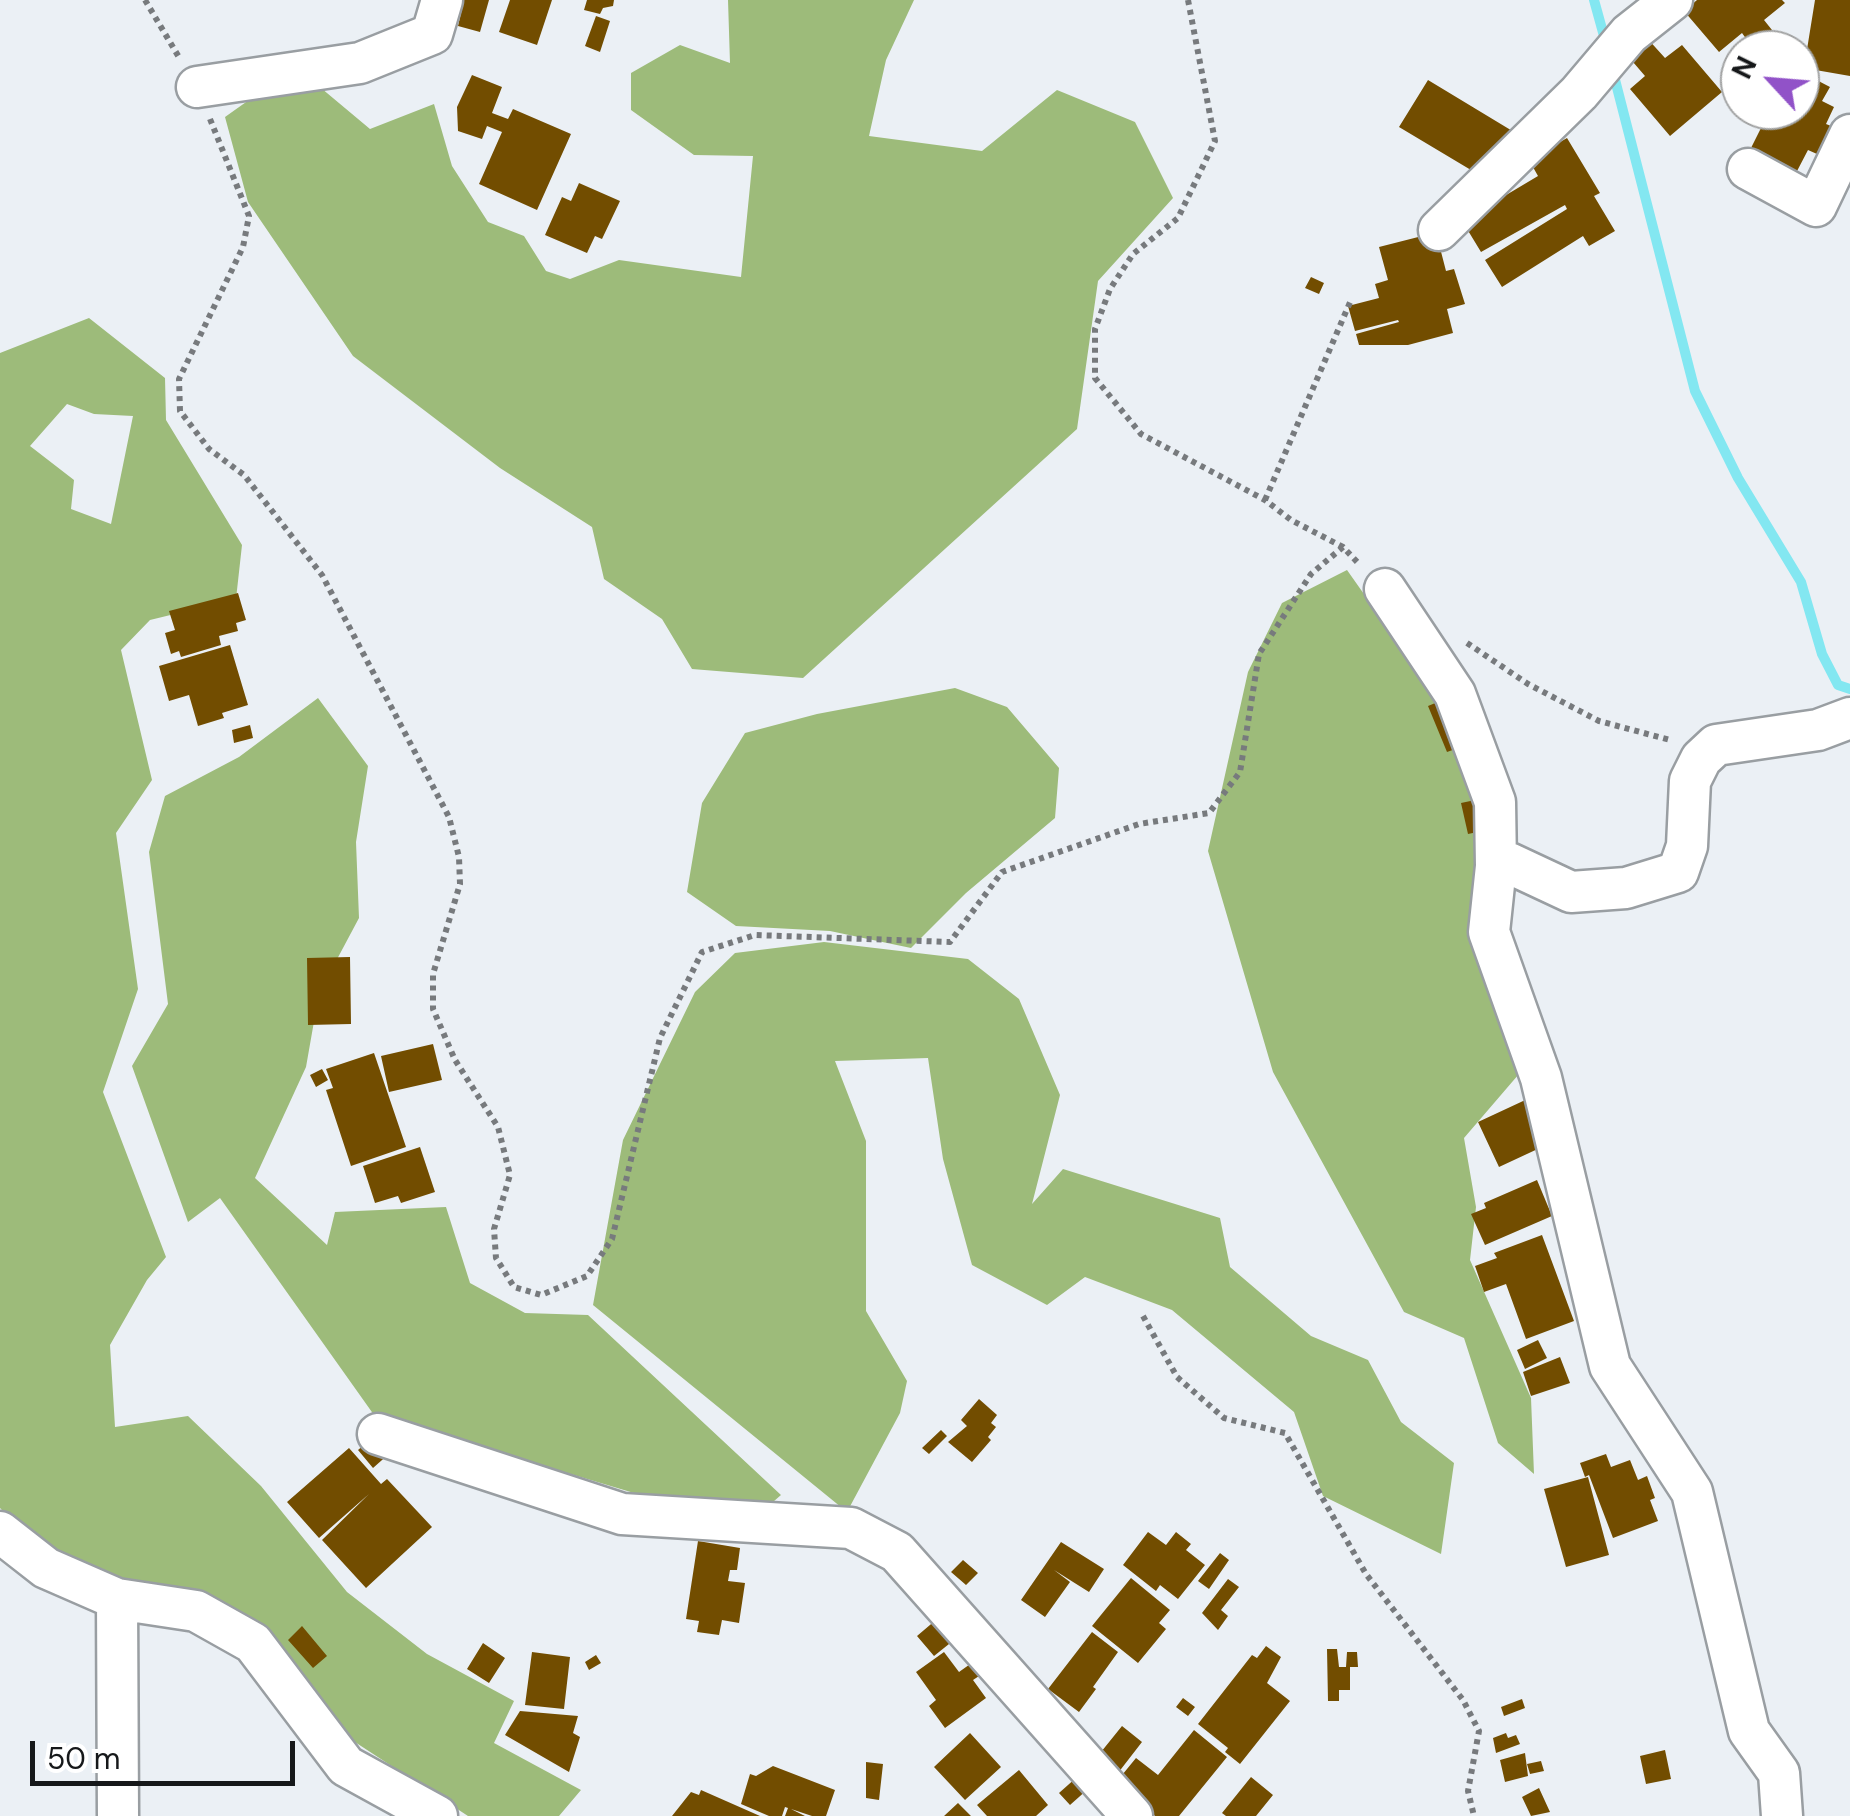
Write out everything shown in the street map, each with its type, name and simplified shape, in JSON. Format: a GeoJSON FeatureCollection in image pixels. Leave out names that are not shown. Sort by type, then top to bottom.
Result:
{"type":"FeatureCollection","features":[{"type":"Feature","properties":{"kind":"street"},"geometry":{"type":"LineString","coordinates":[[197,87],[360,64],[432,34],[442,0]]}},
{"type":"Feature","properties":{"kind":"street"},"geometry":{"type":"LineString","coordinates":[[1439,230],[1579,93],[1629,34],[1672,0]]}},
{"type":"Feature","properties":{"kind":"street"},"geometry":{"type":"LineString","coordinates":[[1748,169],[1816,206],[1850,135]]}},
{"type":"Feature","properties":{"kind":"street"},"geometry":{"type":"LineString","coordinates":[[1386,590],[1455,694],[1495,802],[1496,866],[1490,932],[1542,1078],[1610,1366],[1692,1492],[1750,1731],[1779,1773],[1782,1816]]}},
{"type":"Feature","properties":{"kind":"street"},"geometry":{"type":"LineString","coordinates":[[1496,866],[1509,863],[1571,892],[1626,888],[1678,872],[1687,846],[1690,781],[1701,758],[1716,745],[1818,730],[1850,718]]}},
{"type":"Feature","properties":{"kind":"street"},"geometry":{"type":"LineString","coordinates":[[378,1434],[622,1514],[851,1528],[897,1552],[1132,1816]]}},
{"type":"Feature","properties":{"kind":"street"},"geometry":{"type":"LineString","coordinates":[[0,1532],[46,1568],[117,1599],[196,1611],[252,1643],[346,1766],[437,1816]]}},
{"type":"Feature","properties":{"kind":"street"},"geometry":{"type":"LineString","coordinates":[[117,1599],[118,1816]]}},
{"type":"Feature","properties":{"kind":"path"},"geometry":{"type":"LineString","coordinates":[[145,0],[197,87],[249,216],[243,247],[179,380],[180,411],[208,449],[244,475],[322,575],[449,817],[459,857],[460,884],[433,974],[433,1009],[455,1060],[498,1127],[510,1175],[494,1229],[496,1258],[514,1287],[541,1295],[587,1276],[612,1239],[660,1038],[702,952],[755,935],[950,942],[1002,872],[1138,824],[1209,812],[1240,772],[1259,654],[1312,574],[1343,548]]}},
{"type":"Feature","properties":{"kind":"path"},"geometry":{"type":"LineString","coordinates":[[1188,0],[1214,141],[1178,218],[1133,254],[1110,289],[1096,328],[1095,378],[1141,434],[1265,500],[1290,520],[1343,548],[1386,590]]}},
{"type":"Feature","properties":{"kind":"path"},"geometry":{"type":"LineString","coordinates":[[1265,500],[1351,300]]}},
{"type":"Feature","properties":{"kind":"path"},"geometry":{"type":"LineString","coordinates":[[1464,642],[1528,684],[1599,721],[1675,742],[1716,745]]}},
{"type":"Feature","properties":{"kind":"path"},"geometry":{"type":"LineString","coordinates":[[1143,1316],[1176,1376],[1224,1418],[1285,1433],[1366,1574],[1463,1700],[1479,1732],[1468,1792],[1474,1816]]}},
{"type":"Feature","properties":{"kind":"green space"},"geometry":{"type":"Polygon","coordinates":[[[728,0],[914,0],[886,60],[869,136],[982,151],[1057,90],[1135,122],[1173,198],[1098,281],[1077,429],[803,678],[692,669],[662,619],[604,579],[592,527],[500,468],[353,356],[248,202],[225,117],[256,95],[321,88],[370,129],[434,104],[452,166],[488,222],[524,236],[546,271],[570,279],[619,260],[741,277],[753,156],[694,155],[631,110],[631,73],[680,45],[730,63],[728,0]]]}},
{"type":"Feature","properties":{"kind":"green space"},"geometry":{"type":"Polygon","coordinates":[[[89,318],[165,378],[166,420],[242,545],[236,599],[150,620],[121,650],[152,780],[116,833],[138,989],[103,1092],[166,1257],[147,1280],[110,1345],[115,1427],[188,1416],[261,1486],[347,1592],[427,1654],[514,1701],[494,1743],[581,1790],[559,1816],[468,1816],[335,1729],[158,1597],[28,1537],[0,1508],[0,353],[89,318]],[[67,404],[30,446],[74,480],[71,509],[111,524],[133,416],[94,414],[67,404]]]}},
{"type":"Feature","properties":{"kind":"green space"},"geometry":{"type":"Polygon","coordinates":[[[1347,570],[1438,699],[1489,855],[1471,914],[1531,1060],[1464,1138],[1476,1207],[1470,1260],[1531,1398],[1534,1474],[1498,1443],[1464,1338],[1404,1312],[1273,1072],[1208,851],[1248,672],[1282,603],[1347,570]]]}},
{"type":"Feature","properties":{"kind":"green space"},"geometry":{"type":"Polygon","coordinates":[[[955,688],[1007,707],[1059,768],[1055,818],[966,893],[911,948],[830,931],[736,926],[687,892],[702,803],[745,733],[817,714],[955,688]]]}},
{"type":"Feature","properties":{"kind":"green space"},"geometry":{"type":"Polygon","coordinates":[[[318,698],[368,766],[356,842],[359,918],[319,993],[306,1067],[255,1178],[327,1245],[335,1212],[446,1207],[470,1283],[525,1313],[588,1315],[781,1495],[766,1508],[644,1496],[374,1415],[220,1198],[188,1222],[132,1066],[168,1004],[149,852],[165,796],[239,757],[318,698]]]}},
{"type":"Feature","properties":{"kind":"green space"},"geometry":{"type":"Polygon","coordinates":[[[824,942],[968,959],[1019,999],[1060,1095],[1032,1204],[1063,1169],[1220,1218],[1230,1267],[1311,1336],[1368,1360],[1401,1422],[1454,1463],[1441,1554],[1323,1496],[1294,1412],[1172,1310],[1085,1277],[1047,1305],[972,1265],[943,1159],[928,1058],[835,1061],[866,1141],[866,1311],[907,1381],[900,1413],[847,1512],[593,1305],[623,1140],[695,992],[735,953],[824,942]]]}},
{"type":"Feature","properties":{"kind":"building"},"geometry":{"type":"Polygon","coordinates":[[[464,0],[489,0],[480,32],[458,26],[464,0]]]}},
{"type":"Feature","properties":{"kind":"building"},"geometry":{"type":"Polygon","coordinates":[[[510,0],[552,0],[537,45],[499,32],[510,0]]]}},
{"type":"Feature","properties":{"kind":"building"},"geometry":{"type":"Polygon","coordinates":[[[587,0],[614,0],[613,6],[603,8],[600,14],[584,10],[587,0]]]}},
{"type":"Feature","properties":{"kind":"building"},"geometry":{"type":"Polygon","coordinates":[[[1697,0],[1785,3],[1764,20],[1772,30],[1720,30],[1719,52],[1684,11],[1697,0]]]}},
{"type":"Feature","properties":{"kind":"building"},"geometry":{"type":"Polygon","coordinates":[[[1815,0],[1850,0],[1850,76],[1820,71],[1820,30],[1810,30],[1815,0]]]}},
{"type":"Feature","properties":{"kind":"building"},"geometry":{"type":"Polygon","coordinates":[[[596,16],[610,21],[600,52],[585,46],[596,16]]]}},
{"type":"Feature","properties":{"kind":"building"},"geometry":{"type":"Polygon","coordinates":[[[1646,37],[1665,58],[1682,45],[1720,94],[1670,136],[1630,89],[1645,76],[1627,55],[1646,37]]]}},
{"type":"Feature","properties":{"kind":"building"},"geometry":{"type":"Polygon","coordinates":[[[472,75],[502,87],[492,113],[508,119],[513,109],[571,134],[537,210],[479,184],[502,132],[487,126],[482,139],[458,131],[457,107],[472,75]]]}},
{"type":"Feature","properties":{"kind":"building"},"geometry":{"type":"Polygon","coordinates":[[[1428,80],[1514,132],[1486,179],[1399,127],[1428,80]]]}},
{"type":"Feature","properties":{"kind":"building"},"geometry":{"type":"Polygon","coordinates":[[[1820,82],[1830,87],[1822,101],[1834,107],[1826,124],[1831,126],[1817,154],[1808,150],[1796,173],[1750,150],[1760,130],[1820,130],[1820,82]]]}},
{"type":"Feature","properties":{"kind":"building"},"geometry":{"type":"Polygon","coordinates":[[[1567,138],[1600,193],[1594,196],[1615,231],[1589,246],[1583,236],[1502,287],[1485,260],[1567,209],[1565,205],[1481,252],[1464,224],[1538,176],[1529,160],[1567,138]]]}},
{"type":"Feature","properties":{"kind":"building"},"geometry":{"type":"Polygon","coordinates":[[[579,183],[620,201],[602,239],[595,236],[587,253],[545,235],[562,197],[571,201],[579,183]]]}},
{"type":"Feature","properties":{"kind":"building"},"geometry":{"type":"Polygon","coordinates":[[[1430,234],[1438,240],[1446,271],[1454,269],[1465,304],[1447,309],[1453,333],[1408,345],[1359,345],[1356,334],[1399,322],[1355,331],[1348,306],[1379,298],[1375,284],[1388,280],[1379,247],[1430,234]]]}},
{"type":"Feature","properties":{"kind":"building"},"geometry":{"type":"Polygon","coordinates":[[[1311,277],[1324,283],[1319,294],[1305,288],[1311,277]]]}},
{"type":"Feature","properties":{"kind":"building"},"geometry":{"type":"Polygon","coordinates":[[[238,593],[246,620],[236,623],[238,631],[219,636],[221,645],[181,657],[179,651],[171,654],[165,633],[175,630],[169,611],[238,593]]]}},
{"type":"Feature","properties":{"kind":"building"},"geometry":{"type":"Polygon","coordinates":[[[230,645],[248,705],[198,726],[189,695],[169,701],[159,666],[230,645]]]}},
{"type":"Feature","properties":{"kind":"building"},"geometry":{"type":"Polygon","coordinates":[[[1445,699],[1464,746],[1447,752],[1428,706],[1445,699]]]}},
{"type":"Feature","properties":{"kind":"building"},"geometry":{"type":"Polygon","coordinates":[[[250,725],[253,738],[234,743],[232,730],[250,725]]]}},
{"type":"Feature","properties":{"kind":"building"},"geometry":{"type":"Polygon","coordinates":[[[1480,799],[1487,830],[1468,834],[1461,803],[1480,799]]]}},
{"type":"Feature","properties":{"kind":"building"},"geometry":{"type":"Polygon","coordinates":[[[350,957],[351,1024],[308,1025],[307,958],[350,957]]]}},
{"type":"Feature","properties":{"kind":"building"},"geometry":{"type":"Polygon","coordinates":[[[433,1044],[442,1080],[389,1092],[381,1056],[433,1044]]]}},
{"type":"Feature","properties":{"kind":"building"},"geometry":{"type":"Polygon","coordinates":[[[374,1053],[406,1147],[351,1166],[326,1090],[333,1088],[326,1069],[374,1053]]]}},
{"type":"Feature","properties":{"kind":"building"},"geometry":{"type":"Polygon","coordinates":[[[322,1069],[328,1080],[316,1087],[310,1075],[322,1069]]]}},
{"type":"Feature","properties":{"kind":"building"},"geometry":{"type":"Polygon","coordinates":[[[1536,1095],[1557,1140],[1499,1167],[1478,1122],[1536,1095]]]}},
{"type":"Feature","properties":{"kind":"building"},"geometry":{"type":"Polygon","coordinates":[[[420,1147],[435,1192],[401,1203],[398,1196],[375,1203],[363,1166],[420,1147]]]}},
{"type":"Feature","properties":{"kind":"building"},"geometry":{"type":"Polygon","coordinates":[[[1537,1180],[1552,1216],[1485,1245],[1471,1214],[1486,1208],[1484,1203],[1537,1180]]]}},
{"type":"Feature","properties":{"kind":"building"},"geometry":{"type":"Polygon","coordinates":[[[1542,1235],[1574,1321],[1526,1339],[1506,1284],[1484,1292],[1475,1266],[1497,1258],[1494,1253],[1542,1235]]]}},
{"type":"Feature","properties":{"kind":"building"},"geometry":{"type":"Polygon","coordinates":[[[1538,1340],[1547,1358],[1525,1369],[1517,1350],[1538,1340]]]}},
{"type":"Feature","properties":{"kind":"building"},"geometry":{"type":"Polygon","coordinates":[[[1560,1357],[1570,1383],[1531,1396],[1523,1372],[1560,1357]]]}},
{"type":"Feature","properties":{"kind":"building"},"geometry":{"type":"Polygon","coordinates":[[[979,1399],[997,1415],[991,1423],[996,1427],[988,1437],[991,1440],[972,1462],[948,1442],[967,1426],[961,1420],[979,1399]]]}},
{"type":"Feature","properties":{"kind":"building"},"geometry":{"type":"Polygon","coordinates":[[[384,1428],[399,1445],[373,1468],[358,1450],[384,1428]]]}},
{"type":"Feature","properties":{"kind":"building"},"geometry":{"type":"Polygon","coordinates":[[[941,1430],[947,1436],[929,1454],[922,1448],[941,1430]]]}},
{"type":"Feature","properties":{"kind":"building"},"geometry":{"type":"Polygon","coordinates":[[[349,1448],[381,1484],[387,1479],[432,1527],[366,1588],[322,1540],[369,1494],[319,1538],[287,1502],[349,1448]]]}},
{"type":"Feature","properties":{"kind":"building"},"geometry":{"type":"Polygon","coordinates":[[[1606,1454],[1611,1467],[1630,1460],[1638,1480],[1647,1476],[1658,1521],[1613,1538],[1589,1475],[1585,1477],[1580,1463],[1606,1454]]]}},
{"type":"Feature","properties":{"kind":"building"},"geometry":{"type":"Polygon","coordinates":[[[1588,1477],[1609,1555],[1566,1567],[1544,1489],[1588,1477]]]}},
{"type":"Feature","properties":{"kind":"building"},"geometry":{"type":"Polygon","coordinates":[[[1148,1532],[1166,1545],[1176,1532],[1191,1544],[1186,1550],[1205,1565],[1178,1599],[1160,1585],[1156,1591],[1123,1565],[1148,1532]]]}},
{"type":"Feature","properties":{"kind":"building"},"geometry":{"type":"Polygon","coordinates":[[[698,1541],[740,1548],[737,1570],[730,1570],[728,1581],[745,1583],[739,1623],[722,1620],[719,1635],[697,1632],[699,1621],[686,1619],[698,1541]]]}},
{"type":"Feature","properties":{"kind":"building"},"geometry":{"type":"Polygon","coordinates":[[[1061,1542],[1104,1569],[1089,1592],[1054,1570],[1070,1582],[1045,1617],[1021,1600],[1061,1542]]]}},
{"type":"Feature","properties":{"kind":"building"},"geometry":{"type":"Polygon","coordinates":[[[1220,1553],[1229,1560],[1209,1589],[1198,1581],[1220,1553]]]}},
{"type":"Feature","properties":{"kind":"building"},"geometry":{"type":"Polygon","coordinates":[[[963,1560],[978,1573],[966,1585],[951,1572],[963,1560]]]}},
{"type":"Feature","properties":{"kind":"building"},"geometry":{"type":"Polygon","coordinates":[[[1131,1578],[1170,1610],[1159,1623],[1166,1629],[1138,1663],[1092,1626],[1131,1578]]]}},
{"type":"Feature","properties":{"kind":"building"},"geometry":{"type":"Polygon","coordinates":[[[1228,1579],[1239,1587],[1221,1610],[1228,1616],[1218,1630],[1202,1613],[1228,1579]]]}},
{"type":"Feature","properties":{"kind":"building"},"geometry":{"type":"Polygon","coordinates":[[[937,1619],[954,1640],[934,1656],[917,1636],[937,1619]]]}},
{"type":"Feature","properties":{"kind":"building"},"geometry":{"type":"Polygon","coordinates":[[[302,1626],[327,1656],[313,1668],[288,1640],[302,1626]]]}},
{"type":"Feature","properties":{"kind":"building"},"geometry":{"type":"Polygon","coordinates":[[[1092,1632],[1118,1652],[1079,1712],[1048,1689],[1092,1632]]]}},
{"type":"Feature","properties":{"kind":"building"},"geometry":{"type":"Polygon","coordinates":[[[483,1643],[505,1658],[489,1683],[467,1669],[483,1643]]]}},
{"type":"Feature","properties":{"kind":"building"},"geometry":{"type":"Polygon","coordinates":[[[1266,1646],[1281,1657],[1267,1683],[1290,1701],[1240,1764],[1225,1752],[1228,1748],[1198,1724],[1252,1655],[1257,1658],[1266,1646]]]}},
{"type":"Feature","properties":{"kind":"building"},"geometry":{"type":"Polygon","coordinates":[[[1327,1649],[1337,1649],[1339,1667],[1346,1667],[1347,1652],[1357,1652],[1358,1667],[1350,1667],[1350,1690],[1339,1690],[1339,1701],[1328,1701],[1327,1649]]]}},
{"type":"Feature","properties":{"kind":"building"},"geometry":{"type":"Polygon","coordinates":[[[532,1652],[570,1657],[564,1709],[525,1705],[532,1652]]]}},
{"type":"Feature","properties":{"kind":"building"},"geometry":{"type":"Polygon","coordinates":[[[944,1652],[959,1672],[973,1662],[982,1674],[973,1680],[986,1698],[945,1728],[929,1706],[936,1700],[916,1672],[944,1652]]]}},
{"type":"Feature","properties":{"kind":"building"},"geometry":{"type":"Polygon","coordinates":[[[596,1655],[601,1663],[589,1670],[585,1662],[596,1655]]]}},
{"type":"Feature","properties":{"kind":"building"},"geometry":{"type":"Polygon","coordinates":[[[1183,1698],[1195,1707],[1188,1716],[1176,1707],[1183,1698]]]}},
{"type":"Feature","properties":{"kind":"building"},"geometry":{"type":"Polygon","coordinates":[[[1522,1699],[1525,1708],[1504,1716],[1501,1707],[1522,1699]]]}},
{"type":"Feature","properties":{"kind":"building"},"geometry":{"type":"Polygon","coordinates":[[[520,1711],[578,1716],[573,1733],[580,1737],[569,1772],[505,1735],[520,1711]]]}},
{"type":"Feature","properties":{"kind":"building"},"geometry":{"type":"Polygon","coordinates":[[[1122,1726],[1142,1742],[1118,1773],[1097,1757],[1122,1726]]]}},
{"type":"Feature","properties":{"kind":"building"},"geometry":{"type":"Polygon","coordinates":[[[1194,1730],[1227,1757],[1179,1816],[1155,1816],[1118,1780],[1136,1758],[1158,1775],[1194,1730]]]}},
{"type":"Feature","properties":{"kind":"building"},"geometry":{"type":"Polygon","coordinates":[[[970,1733],[1001,1767],[965,1800],[934,1767],[970,1733]]]}},
{"type":"Feature","properties":{"kind":"building"},"geometry":{"type":"Polygon","coordinates":[[[1506,1733],[1508,1738],[1516,1735],[1520,1744],[1496,1753],[1493,1738],[1506,1733]]]}},
{"type":"Feature","properties":{"kind":"building"},"geometry":{"type":"Polygon","coordinates":[[[1665,1750],[1671,1779],[1646,1784],[1640,1756],[1665,1750]]]}},
{"type":"Feature","properties":{"kind":"building"},"geometry":{"type":"Polygon","coordinates":[[[1525,1753],[1528,1776],[1505,1782],[1500,1760],[1525,1753]]]}},
{"type":"Feature","properties":{"kind":"building"},"geometry":{"type":"Polygon","coordinates":[[[1541,1761],[1544,1771],[1530,1774],[1527,1764],[1541,1761]]]}},
{"type":"Feature","properties":{"kind":"building"},"geometry":{"type":"Polygon","coordinates":[[[866,1762],[883,1764],[879,1800],[866,1798],[866,1762]]]}},
{"type":"Feature","properties":{"kind":"building"},"geometry":{"type":"Polygon","coordinates":[[[773,1766],[835,1790],[826,1816],[791,1809],[805,1816],[785,1816],[785,1807],[782,1816],[769,1816],[741,1804],[750,1774],[756,1776],[773,1766]]]}},
{"type":"Feature","properties":{"kind":"building"},"geometry":{"type":"Polygon","coordinates":[[[1019,1770],[1048,1805],[1036,1816],[987,1816],[977,1805],[1019,1770]]]}},
{"type":"Feature","properties":{"kind":"building"},"geometry":{"type":"Polygon","coordinates":[[[1077,1777],[1088,1789],[1070,1805],[1059,1793],[1077,1777]]]}},
{"type":"Feature","properties":{"kind":"building"},"geometry":{"type":"Polygon","coordinates":[[[1251,1777],[1273,1795],[1256,1816],[1226,1816],[1222,1813],[1251,1777]]]}},
{"type":"Feature","properties":{"kind":"building"},"geometry":{"type":"Polygon","coordinates":[[[1539,1788],[1550,1812],[1531,1816],[1522,1797],[1539,1788]]]}},
{"type":"Feature","properties":{"kind":"building"},"geometry":{"type":"Polygon","coordinates":[[[701,1790],[760,1816],[672,1816],[691,1792],[699,1795],[701,1790]]]}},
{"type":"Feature","properties":{"kind":"building"},"geometry":{"type":"Polygon","coordinates":[[[958,1803],[971,1816],[944,1816],[958,1803]]]}},
{"type":"Feature","properties":{"kind":"waterway"},"geometry":{"type":"LineString","coordinates":[[1594,0],[1607,47]]}},
{"type":"Feature","properties":{"kind":"waterway"},"geometry":{"type":"LineString","coordinates":[[1612,68],[1695,391],[1738,478],[1801,582],[1822,654],[1838,685],[1850,689]]}}]}
